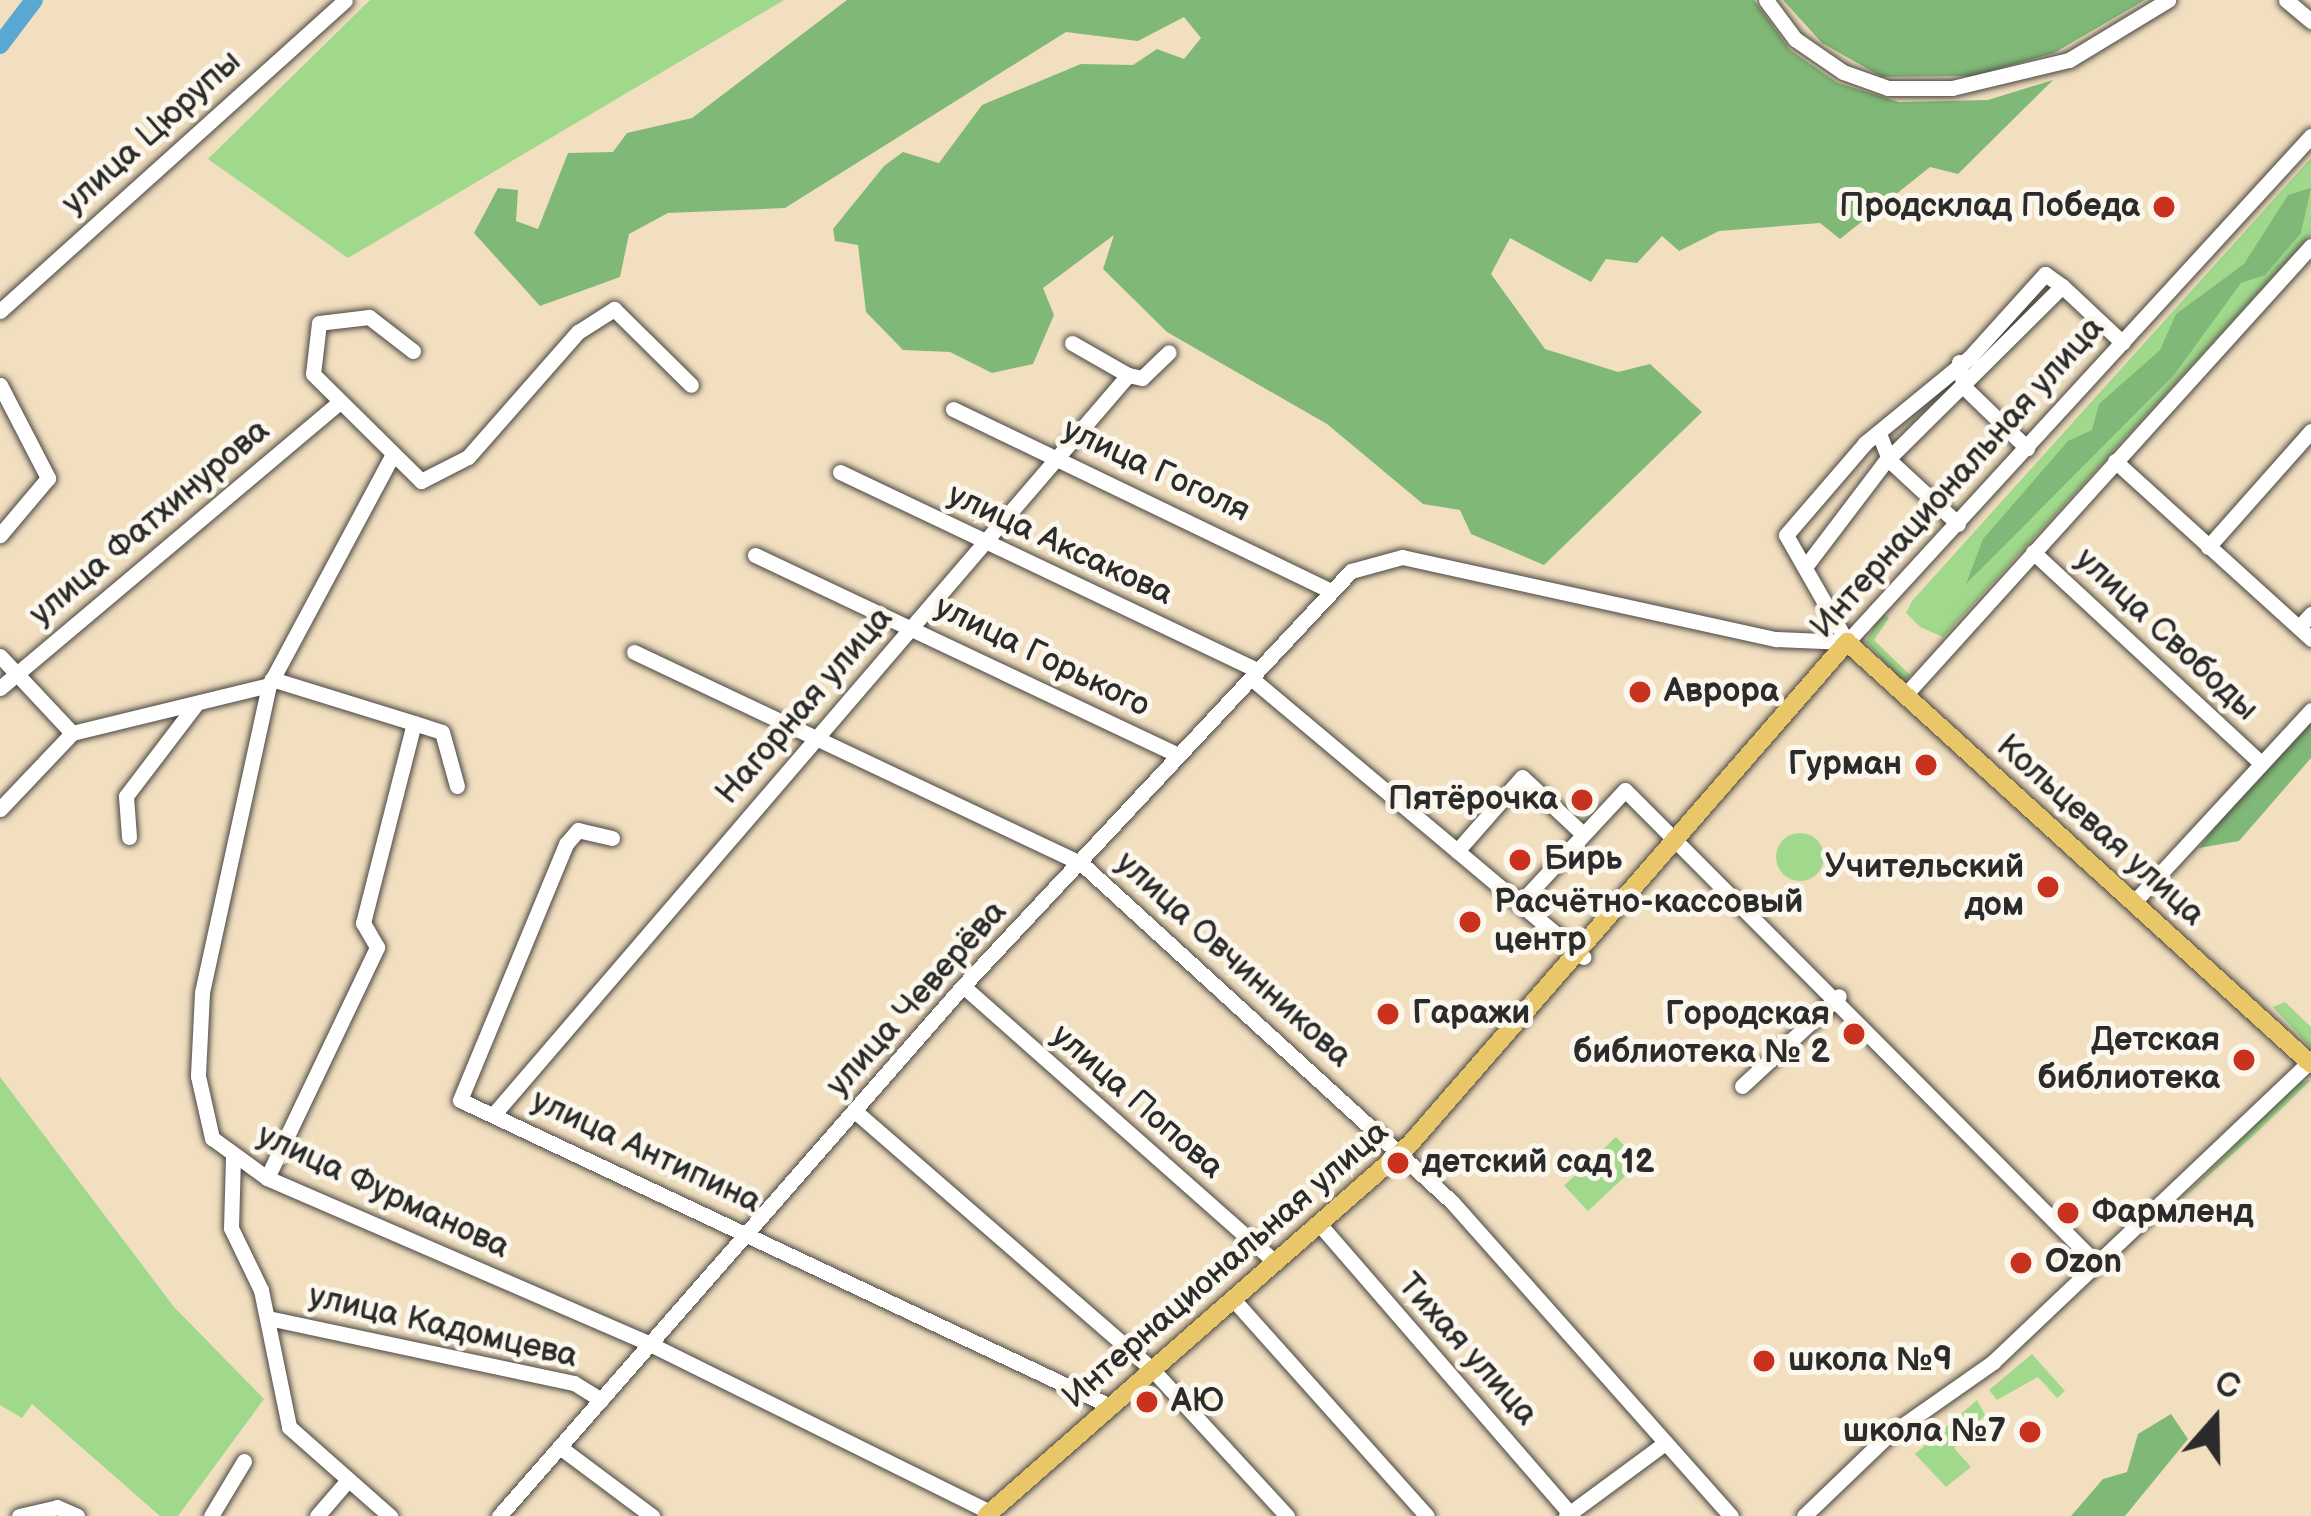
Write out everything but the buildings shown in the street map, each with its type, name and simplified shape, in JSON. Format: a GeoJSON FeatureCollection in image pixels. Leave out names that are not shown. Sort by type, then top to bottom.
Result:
{"type":"FeatureCollection","features":[{"type":"Feature","properties":{"kind":"main road","name":"Кольцевая улица"},"geometry":{"type":"LineString","coordinates":[[1847,642],[2310,1062]]}},
{"type":"Feature","properties":{"kind":"main road","name":"Интернациональная улица"},"geometry":{"type":"LineString","coordinates":[[988,1514],[1401,1153],[1583,957],[1675,840],[1847,642]]}},
{"type":"Feature","properties":{"kind":"street","name":"улица Цюрупы"},"geometry":{"type":"LineString","coordinates":[[0,311],[345,0]]}},
{"type":"Feature","properties":{"kind":"street"},"geometry":{"type":"LineString","coordinates":[[1766,0],[1795,39],[1843,72],[1888,88],[1952,88],[2068,60],[2168,0]]}},
{"type":"Feature","properties":{"kind":"street"},"geometry":{"type":"LineString","coordinates":[[2286,0],[2311,21]]}},
{"type":"Feature","properties":{"kind":"street","name":"Интернациональная улица"},"geometry":{"type":"LineString","coordinates":[[1847,642],[2311,136]]}},
{"type":"Feature","properties":{"kind":"street"},"geometry":{"type":"LineString","coordinates":[[1906,694],[2311,246]]}},
{"type":"Feature","properties":{"kind":"street"},"geometry":{"type":"LineString","coordinates":[[1847,642],[1786,535],[2045,274],[2122,344]]}},
{"type":"Feature","properties":{"kind":"street"},"geometry":{"type":"LineString","coordinates":[[1805,567],[1888,460],[2062,286]]}},
{"type":"Feature","properties":{"kind":"street"},"geometry":{"type":"LineString","coordinates":[[413,351],[369,317],[319,323],[314,374],[421,482],[448,470],[578,332],[614,309],[691,385]]}},
{"type":"Feature","properties":{"kind":"street"},"geometry":{"type":"LineString","coordinates":[[1072,344],[1127,375]]}},
{"type":"Feature","properties":{"kind":"street","name":"Нагорная улица"},"geometry":{"type":"LineString","coordinates":[[494,1114],[1060,459],[1127,375],[1142,378],[1169,352]]}},
{"type":"Feature","properties":{"kind":"street"},"geometry":{"type":"LineString","coordinates":[[1958,362],[1964,387],[2027,448]]}},
{"type":"Feature","properties":{"kind":"street"},"geometry":{"type":"LineString","coordinates":[[0,385],[48,478],[0,535]]}},
{"type":"Feature","properties":{"kind":"street","name":"улица Фатхинурова"},"geometry":{"type":"LineString","coordinates":[[0,688],[338,403]]}},
{"type":"Feature","properties":{"kind":"street","name":"улица Гоголя"},"geometry":{"type":"LineString","coordinates":[[953,409],[1332,591]]}},
{"type":"Feature","properties":{"kind":"street"},"geometry":{"type":"LineString","coordinates":[[2208,547],[2311,431]]}},
{"type":"Feature","properties":{"kind":"street"},"geometry":{"type":"LineString","coordinates":[[1880,436],[1888,460],[1958,524]]}},
{"type":"Feature","properties":{"kind":"street","name":"улица Фурманова"},"geometry":{"type":"LineString","coordinates":[[392,456],[270,682],[197,1038],[203,1114],[233,1156],[267,1178],[650,1344],[988,1514]]}},
{"type":"Feature","properties":{"kind":"street"},"geometry":{"type":"LineString","coordinates":[[2115,461],[2305,633],[2311,614]]}},
{"type":"Feature","properties":{"kind":"street","name":"улица Аксакова"},"geometry":{"type":"LineString","coordinates":[[840,472],[1254,674],[1583,957]]}},
{"type":"Feature","properties":{"kind":"street","name":"улица Свободы"},"geometry":{"type":"LineString","coordinates":[[2032,552],[2260,762]]}},
{"type":"Feature","properties":{"kind":"street","name":"улица Горького"},"geometry":{"type":"LineString","coordinates":[[755,555],[1173,754]]}},
{"type":"Feature","properties":{"kind":"street","name":"улица Чеверёва"},"geometry":{"type":"LineString","coordinates":[[499,1516],[963,986],[1082,864],[1173,754],[1332,591],[1376,557],[1402,557],[1777,639],[1847,642]]}},
{"type":"Feature","properties":{"kind":"street","name":"улица Овчинникова"},"geometry":{"type":"LineString","coordinates":[[634,652],[1082,864],[1401,1153],[1731,1516]]}},
{"type":"Feature","properties":{"kind":"street"},"geometry":{"type":"LineString","coordinates":[[0,656],[72,733]]}},
{"type":"Feature","properties":{"kind":"street"},"geometry":{"type":"LineString","coordinates":[[0,809],[72,733],[270,682],[442,732],[457,786]]}},
{"type":"Feature","properties":{"kind":"street"},"geometry":{"type":"LineString","coordinates":[[129,837],[126,796],[196,704]]}},
{"type":"Feature","properties":{"kind":"street"},"geometry":{"type":"LineString","coordinates":[[2135,901],[2311,710]]}},
{"type":"Feature","properties":{"kind":"street"},"geometry":{"type":"LineString","coordinates":[[267,1178],[376,947],[363,922],[414,723]]}},
{"type":"Feature","properties":{"kind":"street"},"geometry":{"type":"LineString","coordinates":[[1456,850],[1522,777],[1583,834]]}},
{"type":"Feature","properties":{"kind":"street"},"geometry":{"type":"LineString","coordinates":[[1520,903],[1624,790],[1839,997],[2093,1260]]}},
{"type":"Feature","properties":{"kind":"street","name":"улица Антипина"},"geometry":{"type":"LineString","coordinates":[[612,838],[578,830],[520,939],[459,1081],[460,1100],[1108,1405]]}},
{"type":"Feature","properties":{"kind":"street","name":"улица Попова"},"geometry":{"type":"LineString","coordinates":[[963,986],[1274,1261]]}},
{"type":"Feature","properties":{"kind":"street"},"geometry":{"type":"LineString","coordinates":[[1742,1086],[1839,997]]}},
{"type":"Feature","properties":{"kind":"street"},"geometry":{"type":"LineString","coordinates":[[1804,1516],[1886,1437],[1993,1363],[2093,1260],[2310,1062]]}},
{"type":"Feature","properties":{"kind":"street"},"geometry":{"type":"LineString","coordinates":[[856,1112],[1150,1368],[1287,1516]]}},
{"type":"Feature","properties":{"kind":"street"},"geometry":{"type":"LineString","coordinates":[[233,1156],[231,1228],[268,1318],[289,1427],[390,1516]]}},
{"type":"Feature","properties":{"kind":"street","name":"Тихая улица"},"geometry":{"type":"LineString","coordinates":[[1322,1226],[1568,1514]]}},
{"type":"Feature","properties":{"kind":"street"},"geometry":{"type":"LineString","coordinates":[[1232,1298],[1427,1516]]}},
{"type":"Feature","properties":{"kind":"street","name":"улица Кадомцева"},"geometry":{"type":"LineString","coordinates":[[268,1318],[574,1383],[601,1400]]}},
{"type":"Feature","properties":{"kind":"street"},"geometry":{"type":"LineString","coordinates":[[1568,1514],[1665,1443]]}},
{"type":"Feature","properties":{"kind":"street"},"geometry":{"type":"LineString","coordinates":[[561,1448],[652,1516]]}},
{"type":"Feature","properties":{"kind":"street"},"geometry":{"type":"LineString","coordinates":[[211,1516],[244,1461]]}},
{"type":"Feature","properties":{"kind":"street"},"geometry":{"type":"LineString","coordinates":[[317,1516],[348,1480]]}},
{"type":"Feature","properties":{"kind":"street"},"geometry":{"type":"LineString","coordinates":[[19,1516],[57,1508],[77,1516]]}},
{"type":"Feature","properties":{"kind":"green space"},"geometry":{"type":"Polygon","coordinates":[[[370,0],[784,0],[348,258],[208,159],[370,0]]]}},
{"type":"Feature","properties":{"kind":"green space"},"geometry":{"type":"Polygon","coordinates":[[[847,0],[1754,0],[1790,50],[1838,83],[1899,102],[1988,100],[2053,80],[1958,174],[1930,167],[1840,239],[1820,223],[1719,231],[1679,251],[1662,236],[1637,263],[1606,259],[1591,282],[1510,238],[1491,274],[1545,349],[1618,372],[1650,364],[1702,412],[1544,565],[1471,534],[1460,510],[1423,504],[1327,424],[1167,332],[1103,269],[1114,235],[1043,288],[1054,315],[1033,364],[992,373],[950,352],[903,350],[866,312],[858,245],[835,241],[833,229],[884,166],[903,152],[939,163],[982,105],[1081,64],[1133,65],[1157,49],[1184,59],[1201,38],[1184,17],[1138,41],[1066,32],[785,208],[668,213],[629,234],[620,277],[540,306],[474,233],[498,188],[518,190],[516,221],[538,229],[568,153],[613,152],[627,133],[692,118],[847,0]]]}},
{"type":"Feature","properties":{"kind":"green space"},"geometry":{"type":"Polygon","coordinates":[[[1783,0],[2145,0],[2054,53],[1973,76],[1882,77],[1822,43],[1783,0]]]}},
{"type":"Feature","properties":{"kind":"green space"},"geometry":{"type":"Polygon","coordinates":[[[2311,158],[2311,235],[1943,637],[1920,627],[1906,613],[1912,601],[2311,158]]]}},
{"type":"Feature","properties":{"kind":"green space"},"geometry":{"type":"Polygon","coordinates":[[[2311,188],[2301,233],[2265,275],[2241,283],[2174,375],[1966,584],[1983,539],[2068,441],[2092,430],[2099,404],[2160,350],[2176,314],[2244,264],[2288,195],[2311,188]]]}},
{"type":"Feature","properties":{"kind":"green space"},"geometry":{"type":"Polygon","coordinates":[[[1882,611],[1889,618],[1874,640],[1910,675],[1903,681],[1866,642],[1882,611]]]}},
{"type":"Feature","properties":{"kind":"green space"},"geometry":{"type":"Polygon","coordinates":[[[2311,704],[2311,758],[2239,841],[2199,848],[2311,704]]]}},
{"type":"Feature","properties":{"kind":"green space"},"geometry":{"type":"Polygon","coordinates":[[[1800,833],[1817,840],[1824,857],[1817,874],[1800,881],[1783,874],[1776,857],[1783,840],[1800,833]]]}},
{"type":"Feature","properties":{"kind":"green space"},"geometry":{"type":"Polygon","coordinates":[[[2285,1002],[2311,1027],[2311,1048],[2273,1007],[2285,1002]]]}},
{"type":"Feature","properties":{"kind":"green space"},"geometry":{"type":"Polygon","coordinates":[[[0,1077],[174,1307],[264,1399],[178,1516],[160,1516],[32,1404],[22,1418],[0,1405],[0,1077]]]}},
{"type":"Feature","properties":{"kind":"green space"},"geometry":{"type":"Polygon","coordinates":[[[2311,1080],[2253,1136],[2181,1200],[2299,1082],[2311,1080]]]}},
{"type":"Feature","properties":{"kind":"green space"},"geometry":{"type":"Polygon","coordinates":[[[1616,1137],[1640,1163],[1588,1211],[1564,1185],[1616,1137]]]}},
{"type":"Feature","properties":{"kind":"green space"},"geometry":{"type":"Polygon","coordinates":[[[2032,1354],[2065,1391],[2057,1398],[2038,1377],[1997,1400],[1989,1390],[2032,1354]]]}},
{"type":"Feature","properties":{"kind":"green space"},"geometry":{"type":"Polygon","coordinates":[[[1977,1400],[1985,1415],[1954,1448],[1971,1467],[1946,1487],[1915,1454],[1977,1400]]]}},
{"type":"Feature","properties":{"kind":"green space"},"geometry":{"type":"Polygon","coordinates":[[[2171,1414],[2188,1439],[2125,1516],[2071,1516],[2103,1479],[2127,1472],[2138,1434],[2171,1414]]]}},
{"type":"Feature","properties":{"kind":"waterway"},"geometry":{"type":"LineString","coordinates":[[0,45],[34,0]]}},
{"type":"Feature","properties":{"kind":"place","name":"Продсклад Победа"},"geometry":{"type":"Point","coordinates":[2164,207]}},
{"type":"Feature","properties":{"kind":"place","name":"Аврора"},"geometry":{"type":"Point","coordinates":[1640,692]}},
{"type":"Feature","properties":{"kind":"place","name":"Гурман"},"geometry":{"type":"Point","coordinates":[1926,765]}},
{"type":"Feature","properties":{"kind":"place","name":"Пятёрочка"},"geometry":{"type":"Point","coordinates":[1582,800]}},
{"type":"Feature","properties":{"kind":"place","name":"Бирь"},"geometry":{"type":"Point","coordinates":[1520,860]}},
{"type":"Feature","properties":{"kind":"place","name":"Учительский дом"},"geometry":{"type":"Point","coordinates":[2048,887]}},
{"type":"Feature","properties":{"kind":"place","name":"Расчётно-кассовый центр"},"geometry":{"type":"Point","coordinates":[1470,922]}},
{"type":"Feature","properties":{"kind":"place","name":"Гаражи"},"geometry":{"type":"Point","coordinates":[1388,1014]}},
{"type":"Feature","properties":{"kind":"place","name":"Городская библиотека № 2"},"geometry":{"type":"Point","coordinates":[1854,1034]}},
{"type":"Feature","properties":{"kind":"place","name":"Детская библиотека"},"geometry":{"type":"Point","coordinates":[2244,1060]}},
{"type":"Feature","properties":{"kind":"place","name":"детский сад 12"},"geometry":{"type":"Point","coordinates":[1398,1163]}},
{"type":"Feature","properties":{"kind":"place","name":"Фармленд"},"geometry":{"type":"Point","coordinates":[2068,1213]}},
{"type":"Feature","properties":{"kind":"place","name":"Ozon"},"geometry":{"type":"Point","coordinates":[2021,1263]}},
{"type":"Feature","properties":{"kind":"place","name":"школа №9"},"geometry":{"type":"Point","coordinates":[1764,1361]}},
{"type":"Feature","properties":{"kind":"place","name":"АЮ"},"geometry":{"type":"Point","coordinates":[1147,1402]}},
{"type":"Feature","properties":{"kind":"place","name":"школа №7"},"geometry":{"type":"Point","coordinates":[2030,1432]}}]}
